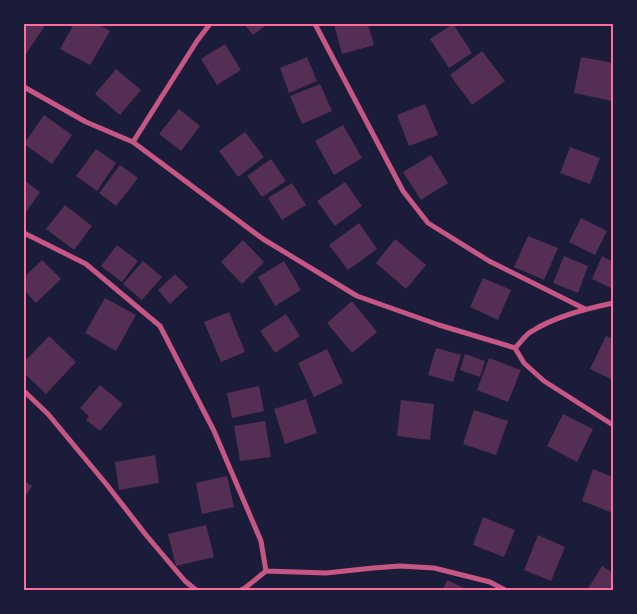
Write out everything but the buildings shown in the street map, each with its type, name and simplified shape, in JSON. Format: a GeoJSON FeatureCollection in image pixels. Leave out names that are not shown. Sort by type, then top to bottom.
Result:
{"type":"FeatureCollection","features":[{"type":"Feature","properties":{"kind":"street"},"geometry":{"type":"LineString","coordinates":[[132,142],[210,24]]}},
{"type":"Feature","properties":{"kind":"street"},"geometry":{"type":"LineString","coordinates":[[314,24],[403,191],[428,223],[489,261],[585,310]]}},
{"type":"Feature","properties":{"kind":"street"},"geometry":{"type":"LineString","coordinates":[[24,87],[86,122],[132,142],[263,239],[357,296],[438,325],[516,348],[524,364],[544,381],[613,425]]}},
{"type":"Feature","properties":{"kind":"street"},"geometry":{"type":"LineString","coordinates":[[24,233],[86,264],[160,326],[218,440],[261,540],[266,571]]}},
{"type":"Feature","properties":{"kind":"street"},"geometry":{"type":"LineString","coordinates":[[516,348],[527,334],[550,322],[613,303]]}},
{"type":"Feature","properties":{"kind":"street"},"geometry":{"type":"LineString","coordinates":[[24,391],[48,414],[146,535],[196,590]]}},
{"type":"Feature","properties":{"kind":"street"},"geometry":{"type":"LineString","coordinates":[[241,590],[266,571],[326,574],[400,566],[434,568],[490,582],[506,590]]}}]}
